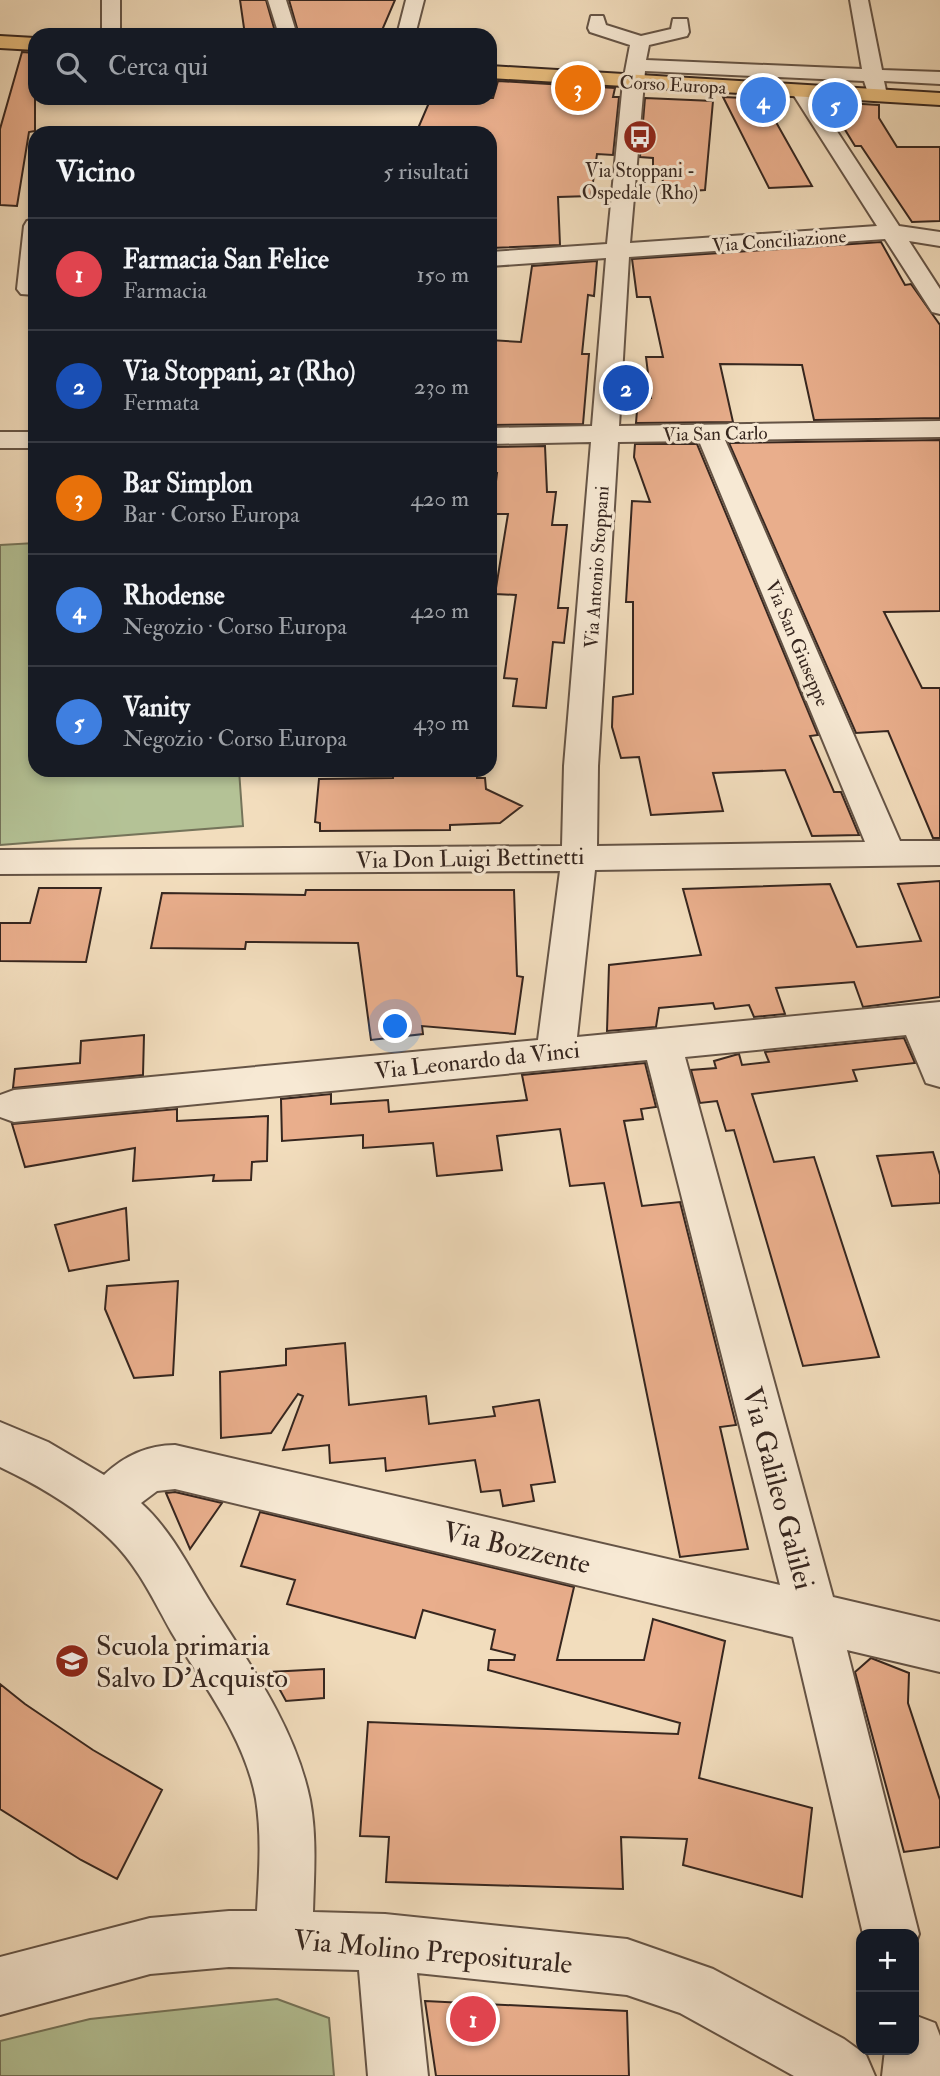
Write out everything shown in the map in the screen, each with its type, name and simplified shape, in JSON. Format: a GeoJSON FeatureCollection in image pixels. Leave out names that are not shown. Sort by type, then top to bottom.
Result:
{"type":"FeatureCollection","features":[{"type":"Feature","properties":{"kind":"main road"},"geometry":{"type":"LineString","coordinates":[[0,43],[28,44]]}},
{"type":"Feature","properties":{"kind":"main road","name":"Corso Europa"},"geometry":{"type":"LineString","coordinates":[[497,72],[635,73],[802,91],[875,85],[940,99]]}},
{"type":"Feature","properties":{"kind":"street"},"geometry":{"type":"LineString","coordinates":[[111,0],[111,28]]}},
{"type":"Feature","properties":{"kind":"street"},"geometry":{"type":"LineString","coordinates":[[277,0],[286,28]]}},
{"type":"Feature","properties":{"kind":"street"},"geometry":{"type":"LineString","coordinates":[[408,28],[415,0]]}},
{"type":"Feature","properties":{"kind":"street"},"geometry":{"type":"LineString","coordinates":[[859,0],[875,85]]}},
{"type":"Feature","properties":{"kind":"street"},"geometry":{"type":"LineString","coordinates":[[597,20],[597,29],[640,42],[680,32],[680,23]]}},
{"type":"Feature","properties":{"kind":"street","name":"Via Antonio Stoppani"},"geometry":{"type":"LineString","coordinates":[[556,1052],[579,857],[581,766],[618,249],[640,42]]}},
{"type":"Feature","properties":{"kind":"street"},"geometry":{"type":"LineString","coordinates":[[635,73],[875,85],[940,78]]}},
{"type":"Feature","properties":{"kind":"street"},"geometry":{"type":"LineString","coordinates":[[802,91],[940,307]]}},
{"type":"Feature","properties":{"kind":"street","name":"Via Conciliazione"},"geometry":{"type":"LineString","coordinates":[[497,258],[891,232],[940,239]]}},
{"type":"Feature","properties":{"kind":"street"},"geometry":{"type":"LineString","coordinates":[[24,289],[28,266]]}},
{"type":"Feature","properties":{"kind":"street","name":"Via San Carlo"},"geometry":{"type":"LineString","coordinates":[[497,436],[940,429]]}},
{"type":"Feature","properties":{"kind":"street","name":"Via San Giuseppe"},"geometry":{"type":"LineString","coordinates":[[709,433],[887,852]]}},
{"type":"Feature","properties":{"kind":"street"},"geometry":{"type":"LineString","coordinates":[[0,440],[28,440]]}},
{"type":"Feature","properties":{"kind":"street","name":"Via Don Luigi Bettinetti"},"geometry":{"type":"LineString","coordinates":[[0,862],[940,853]]}},
{"type":"Feature","properties":{"kind":"street"},"geometry":{"type":"LineString","coordinates":[[929,1018],[940,1072]]}},
{"type":"Feature","properties":{"kind":"street","name":"Via Leonardo da Vinci"},"geometry":{"type":"LineString","coordinates":[[14,1106],[929,1018]]}},
{"type":"Feature","properties":{"kind":"street","name":"Via Galileo Galilei"},"geometry":{"type":"LineString","coordinates":[[663,1043],[813,1616],[890,1929]]}},
{"type":"Feature","properties":{"kind":"street"},"geometry":{"type":"LineString","coordinates":[[0,1444],[23,1453],[120,1515],[150,1548],[241,1698],[278,1780],[285,1819],[284,1939]]}},
{"type":"Feature","properties":{"kind":"street","name":"Via Bozzente"},"geometry":{"type":"LineString","coordinates":[[106,1505],[136,1477],[155,1466],[175,1467],[940,1647]]}},
{"type":"Feature","properties":{"kind":"street","name":"Via Molino Prepositurale"},"geometry":{"type":"LineString","coordinates":[[0,1986],[150,1946],[229,1939],[384,1942],[627,1967],[693,1989],[823,2060],[845,2076]]}},
{"type":"Feature","properties":{"kind":"street"},"geometry":{"type":"LineString","coordinates":[[384,1942],[398,2076]]}},
{"type":"Feature","properties":{"kind":"street"},"geometry":{"type":"LineString","coordinates":[[912,2076],[915,2055]]}},
{"type":"Feature","properties":{"kind":"green space"},"geometry":{"type":"Polygon","coordinates":[[[28,543],[28,777],[240,777],[243,826],[0,845],[0,545],[28,543]]]}},
{"type":"Feature","properties":{"kind":"green space"},"geometry":{"type":"Polygon","coordinates":[[[277,1999],[329,2018],[334,2076],[0,2076],[0,2041],[90,2019],[277,1999]]]}},
{"type":"Feature","properties":{"kind":"building"},"geometry":{"type":"Polygon","coordinates":[[[240,0],[266,0],[274,28],[244,28],[240,0]]]}},
{"type":"Feature","properties":{"kind":"building"},"geometry":{"type":"Polygon","coordinates":[[[289,0],[395,0],[383,28],[297,28],[289,0]]]}},
{"type":"Feature","properties":{"kind":"building"},"geometry":{"type":"Polygon","coordinates":[[[22,52],[28,52],[28,105],[35,105],[35,126],[28,126],[17,206],[0,205],[0,129],[22,52]]]}},
{"type":"Feature","properties":{"kind":"building"},"geometry":{"type":"Polygon","coordinates":[[[498,81],[615,88],[613,97],[619,97],[613,155],[597,154],[591,196],[558,197],[560,245],[497,248],[497,126],[419,126],[428,105],[497,105],[498,81]]]}},
{"type":"Feature","properties":{"kind":"building"},"geometry":{"type":"Polygon","coordinates":[[[723,97],[763,99],[812,186],[769,188],[723,97]]]}},
{"type":"Feature","properties":{"kind":"building"},"geometry":{"type":"Polygon","coordinates":[[[645,98],[713,101],[705,190],[661,193],[664,171],[653,171],[653,158],[640,157],[645,98]]]}},
{"type":"Feature","properties":{"kind":"building"},"geometry":{"type":"Polygon","coordinates":[[[828,102],[879,105],[879,118],[897,147],[940,147],[940,221],[912,222],[861,146],[855,146],[828,102]]]}},
{"type":"Feature","properties":{"kind":"building"},"geometry":{"type":"Polygon","coordinates":[[[881,242],[905,285],[911,284],[940,325],[940,418],[814,420],[802,365],[720,364],[733,422],[636,423],[638,398],[651,398],[646,357],[663,357],[650,297],[637,297],[632,259],[881,242]]]}},
{"type":"Feature","properties":{"kind":"building"},"geometry":{"type":"Polygon","coordinates":[[[597,261],[594,296],[588,295],[582,354],[589,354],[583,424],[497,425],[497,340],[521,342],[532,266],[597,261]]]}},
{"type":"Feature","properties":{"kind":"building"},"geometry":{"type":"Polygon","coordinates":[[[940,440],[940,611],[884,612],[922,688],[940,688],[940,838],[933,838],[888,731],[856,733],[729,443],[940,440]]]}},
{"type":"Feature","properties":{"kind":"building"},"geometry":{"type":"Polygon","coordinates":[[[635,444],[697,444],[818,735],[810,736],[834,792],[841,792],[859,835],[812,836],[785,770],[713,773],[723,811],[651,815],[639,757],[621,758],[612,727],[613,697],[633,694],[633,602],[626,602],[632,501],[650,502],[634,457],[635,444]]]}},
{"type":"Feature","properties":{"kind":"building"},"geometry":{"type":"Polygon","coordinates":[[[545,446],[547,492],[556,492],[552,525],[567,525],[558,608],[568,608],[564,643],[553,642],[546,708],[513,706],[517,679],[504,678],[516,595],[497,594],[508,514],[497,514],[497,447],[545,446]]]}},
{"type":"Feature","properties":{"kind":"building"},"geometry":{"type":"Polygon","coordinates":[[[485,778],[486,789],[522,806],[500,823],[450,825],[450,830],[320,831],[320,823],[315,822],[319,779],[485,778]]]}},
{"type":"Feature","properties":{"kind":"building"},"geometry":{"type":"Polygon","coordinates":[[[940,881],[940,997],[863,1007],[854,982],[776,988],[785,1014],[754,1017],[749,1005],[715,1009],[713,1003],[659,1008],[656,1027],[607,1031],[609,965],[701,955],[683,889],[830,884],[857,947],[921,941],[898,884],[940,881]]]}},
{"type":"Feature","properties":{"kind":"building"},"geometry":{"type":"Polygon","coordinates":[[[39,888],[101,888],[86,962],[0,961],[0,923],[30,923],[39,888]]]}},
{"type":"Feature","properties":{"kind":"building"},"geometry":{"type":"Polygon","coordinates":[[[306,890],[514,890],[517,976],[523,977],[515,1034],[422,1026],[423,1034],[371,1040],[358,943],[246,942],[245,949],[151,948],[162,893],[305,895],[306,890]]]}},
{"type":"Feature","properties":{"kind":"building"},"geometry":{"type":"Polygon","coordinates":[[[144,1035],[143,1075],[13,1088],[15,1069],[80,1063],[81,1041],[144,1035]]]}},
{"type":"Feature","properties":{"kind":"building"},"geometry":{"type":"Polygon","coordinates":[[[904,1038],[915,1063],[853,1070],[857,1081],[752,1094],[774,1162],[814,1157],[879,1357],[803,1366],[734,1130],[726,1131],[717,1101],[700,1103],[691,1070],[716,1068],[714,1061],[739,1054],[742,1065],[769,1062],[765,1052],[904,1038]]]}},
{"type":"Feature","properties":{"kind":"building"},"geometry":{"type":"Polygon","coordinates":[[[645,1063],[656,1107],[641,1109],[643,1119],[624,1121],[642,1206],[680,1202],[736,1425],[720,1427],[748,1549],[680,1557],[604,1183],[570,1186],[560,1129],[497,1136],[502,1170],[437,1176],[433,1143],[363,1148],[363,1135],[282,1141],[281,1099],[331,1094],[331,1104],[388,1100],[389,1112],[527,1100],[522,1075],[645,1063]]]}},
{"type":"Feature","properties":{"kind":"building"},"geometry":{"type":"Polygon","coordinates":[[[177,1109],[177,1121],[268,1116],[267,1161],[252,1162],[251,1180],[213,1181],[214,1175],[133,1181],[135,1148],[25,1167],[12,1124],[177,1109]]]}},
{"type":"Feature","properties":{"kind":"building"},"geometry":{"type":"Polygon","coordinates":[[[933,1152],[940,1175],[940,1203],[892,1206],[877,1156],[933,1152]]]}},
{"type":"Feature","properties":{"kind":"building"},"geometry":{"type":"Polygon","coordinates":[[[126,1208],[129,1260],[69,1271],[55,1225],[126,1208]]]}},
{"type":"Feature","properties":{"kind":"building"},"geometry":{"type":"Polygon","coordinates":[[[178,1281],[173,1375],[134,1378],[105,1309],[107,1286],[178,1281]]]}},
{"type":"Feature","properties":{"kind":"building"},"geometry":{"type":"Polygon","coordinates":[[[345,1343],[349,1405],[426,1396],[429,1424],[495,1416],[493,1407],[539,1400],[555,1482],[531,1485],[534,1501],[503,1506],[500,1490],[481,1492],[475,1460],[386,1471],[385,1458],[330,1463],[329,1445],[283,1450],[303,1396],[298,1394],[271,1433],[221,1438],[220,1372],[286,1365],[286,1349],[345,1343]]]}},
{"type":"Feature","properties":{"kind":"building"},"geometry":{"type":"Polygon","coordinates":[[[175,1492],[222,1503],[190,1549],[166,1493],[175,1492]]]}},
{"type":"Feature","properties":{"kind":"building"},"geometry":{"type":"Polygon","coordinates":[[[260,1512],[574,1587],[557,1660],[644,1660],[653,1619],[725,1641],[699,1778],[812,1808],[802,1897],[683,1865],[687,1839],[621,1837],[623,1889],[386,1882],[389,1837],[360,1836],[368,1722],[678,1734],[680,1723],[488,1670],[489,1660],[514,1660],[515,1655],[491,1649],[495,1630],[423,1610],[415,1638],[287,1604],[295,1580],[241,1566],[260,1512]]]}},
{"type":"Feature","properties":{"kind":"building"},"geometry":{"type":"Polygon","coordinates":[[[871,1658],[909,1673],[908,1703],[940,1800],[940,1847],[904,1852],[855,1672],[871,1658]]]}},
{"type":"Feature","properties":{"kind":"building"},"geometry":{"type":"Polygon","coordinates":[[[324,1669],[324,1698],[286,1701],[270,1672],[324,1669]]]}},
{"type":"Feature","properties":{"kind":"building"},"geometry":{"type":"Polygon","coordinates":[[[0,1684],[93,1750],[162,1790],[117,1879],[81,1860],[0,1809],[0,1684]]]}},
{"type":"Feature","properties":{"kind":"building"},"geometry":{"type":"Polygon","coordinates":[[[425,2001],[627,2011],[629,2076],[436,2076],[425,2001]]]}},
{"type":"Feature","properties":{"kind":"place","name":"Bar Simplon"},"geometry":{"type":"Point","coordinates":[578,88]}},
{"type":"Feature","properties":{"kind":"place","name":"Rhodense"},"geometry":{"type":"Point","coordinates":[763,100]}},
{"type":"Feature","properties":{"kind":"place","name":"Vanity"},"geometry":{"type":"Point","coordinates":[835,105]}},
{"type":"Feature","properties":{"kind":"place","name":"Via Stoppani - Ospedale (Rho)"},"geometry":{"type":"Point","coordinates":[640,137]}},
{"type":"Feature","properties":{"kind":"place","name":"Via Stoppani, 21 (Rho)"},"geometry":{"type":"Point","coordinates":[626,388]}},
{"type":"Feature","properties":{"kind":"place","name":"Scuola primaria Salvo D'Acquisto"},"geometry":{"type":"Point","coordinates":[72,1661]}},
{"type":"Feature","properties":{"kind":"place","name":"Farmacia San Felice"},"geometry":{"type":"Point","coordinates":[473,2019]}}]}
